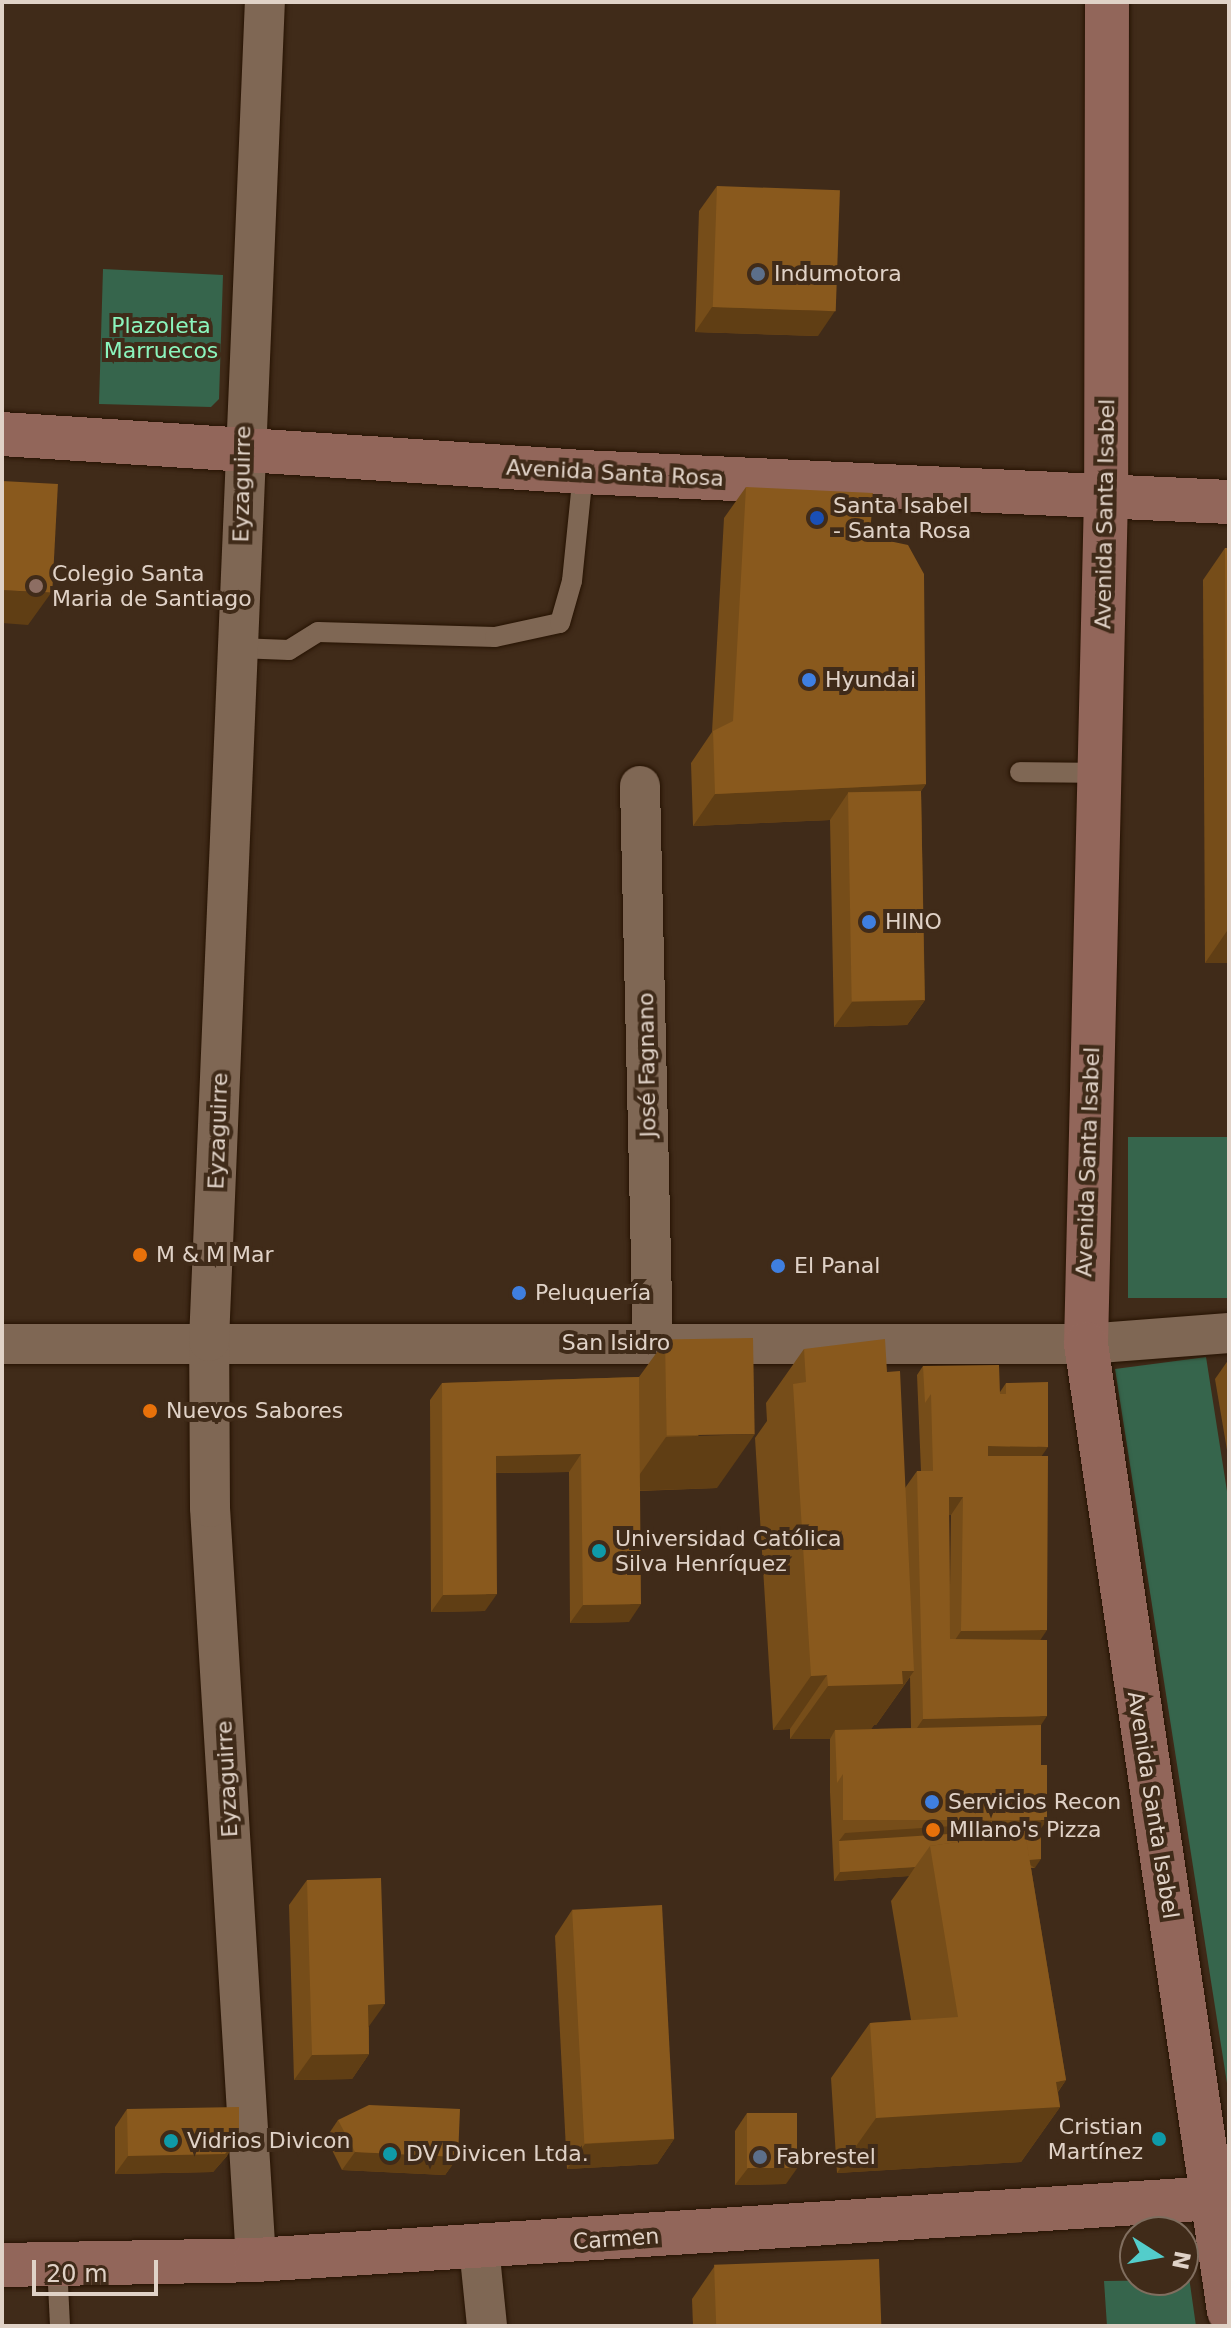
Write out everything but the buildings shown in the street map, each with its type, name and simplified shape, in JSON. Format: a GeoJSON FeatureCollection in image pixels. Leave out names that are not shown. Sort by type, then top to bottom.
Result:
{"type":"FeatureCollection","features":[{"type":"Feature","properties":{"kind":"main road","name":"Avenida Santa Isabel"},"geometry":{"type":"LineString","coordinates":[[1107,2],[1106,496],[1086,1344],[1221,2198],[1229,2311]]}},
{"type":"Feature","properties":{"kind":"main road","name":"Avenida Santa Rosa"},"geometry":{"type":"LineString","coordinates":[[2,434],[242,447],[583,472],[1229,502]]}},
{"type":"Feature","properties":{"kind":"main road","name":"Carmen"},"geometry":{"type":"LineString","coordinates":[[2,2265],[256,2260],[1221,2198]]}},
{"type":"Feature","properties":{"kind":"street","name":"Eyzaguirre"},"geometry":{"type":"LineString","coordinates":[[256,2260],[210,1507],[209,1341],[238,648],[242,447],[265,2]]}},
{"type":"Feature","properties":{"kind":"street","name":"José Fagnano"},"geometry":{"type":"LineString","coordinates":[[640,786],[653,1344]]}},
{"type":"Feature","properties":{"kind":"street","name":"San Isidro"},"geometry":{"type":"LineString","coordinates":[[2,1344],[209,1341],[1086,1344],[1229,1333]]}},
{"type":"Feature","properties":{"kind":"street"},"geometry":{"type":"LineString","coordinates":[[479,2247],[487,2326]]}},
{"type":"Feature","properties":{"kind":"lane"},"geometry":{"type":"LineString","coordinates":[[238,648],[289,650],[318,632],[495,637],[560,623],[572,581],[583,472]]}},
{"type":"Feature","properties":{"kind":"lane"},"geometry":{"type":"LineString","coordinates":[[1020,772],[1100,773]]}},
{"type":"Feature","properties":{"kind":"lane"},"geometry":{"type":"LineString","coordinates":[[57,2264],[60,2326]]}},
{"type":"Feature","properties":{"kind":"green space","name":"Plazoleta Marruecos"},"geometry":{"type":"Polygon","coordinates":[[[103,269],[223,275],[219,399],[211,407],[99,404],[103,269]]]}},
{"type":"Feature","properties":{"kind":"green space"},"geometry":{"type":"Polygon","coordinates":[[[1128,1137],[1229,1137],[1229,1298],[1128,1298],[1128,1137]]]}},
{"type":"Feature","properties":{"kind":"green space"},"geometry":{"type":"Polygon","coordinates":[[[1206,1357],[1229,1504],[1229,2096],[1115,1369],[1206,1357]]]}},
{"type":"Feature","properties":{"kind":"green space"},"geometry":{"type":"Polygon","coordinates":[[[1104,2281],[1119,2281],[1119,2296],[1192,2296],[1196,2326],[1107,2326],[1104,2281]]]}},
{"type":"Feature","properties":{"kind":"place","name":"Indumotora"},"geometry":{"type":"Point","coordinates":[758,274]}},
{"type":"Feature","properties":{"kind":"place","name":"Santa Isabel - Santa Rosa"},"geometry":{"type":"Point","coordinates":[817,518]}},
{"type":"Feature","properties":{"kind":"place","name":"Colegio Santa Maria de Santiago"},"geometry":{"type":"Point","coordinates":[36,586]}},
{"type":"Feature","properties":{"kind":"place","name":"Hyundai"},"geometry":{"type":"Point","coordinates":[809,680]}},
{"type":"Feature","properties":{"kind":"place","name":"HINO"},"geometry":{"type":"Point","coordinates":[869,922]}},
{"type":"Feature","properties":{"kind":"place","name":"M & M Mar"},"geometry":{"type":"Point","coordinates":[140,1255]}},
{"type":"Feature","properties":{"kind":"place","name":"El Panal"},"geometry":{"type":"Point","coordinates":[778,1266]}},
{"type":"Feature","properties":{"kind":"place","name":"Peluquería"},"geometry":{"type":"Point","coordinates":[519,1293]}},
{"type":"Feature","properties":{"kind":"place","name":"Nuevos Sabores"},"geometry":{"type":"Point","coordinates":[150,1411]}},
{"type":"Feature","properties":{"kind":"place","name":"Universidad Católica Silva Henríquez"},"geometry":{"type":"Point","coordinates":[599,1551]}},
{"type":"Feature","properties":{"kind":"place","name":"Servicios Recon"},"geometry":{"type":"Point","coordinates":[932,1802]}},
{"type":"Feature","properties":{"kind":"place","name":"MIlano's Pizza"},"geometry":{"type":"Point","coordinates":[933,1830]}},
{"type":"Feature","properties":{"kind":"place","name":"Cristian Martínez"},"geometry":{"type":"Point","coordinates":[1159,2139]}},
{"type":"Feature","properties":{"kind":"place","name":"Vidrios Divicon"},"geometry":{"type":"Point","coordinates":[171,2141]}},
{"type":"Feature","properties":{"kind":"place","name":"DV Divicen Ltda."},"geometry":{"type":"Point","coordinates":[390,2154]}},
{"type":"Feature","properties":{"kind":"place","name":"Fabrestel"},"geometry":{"type":"Point","coordinates":[760,2157]}}]}
